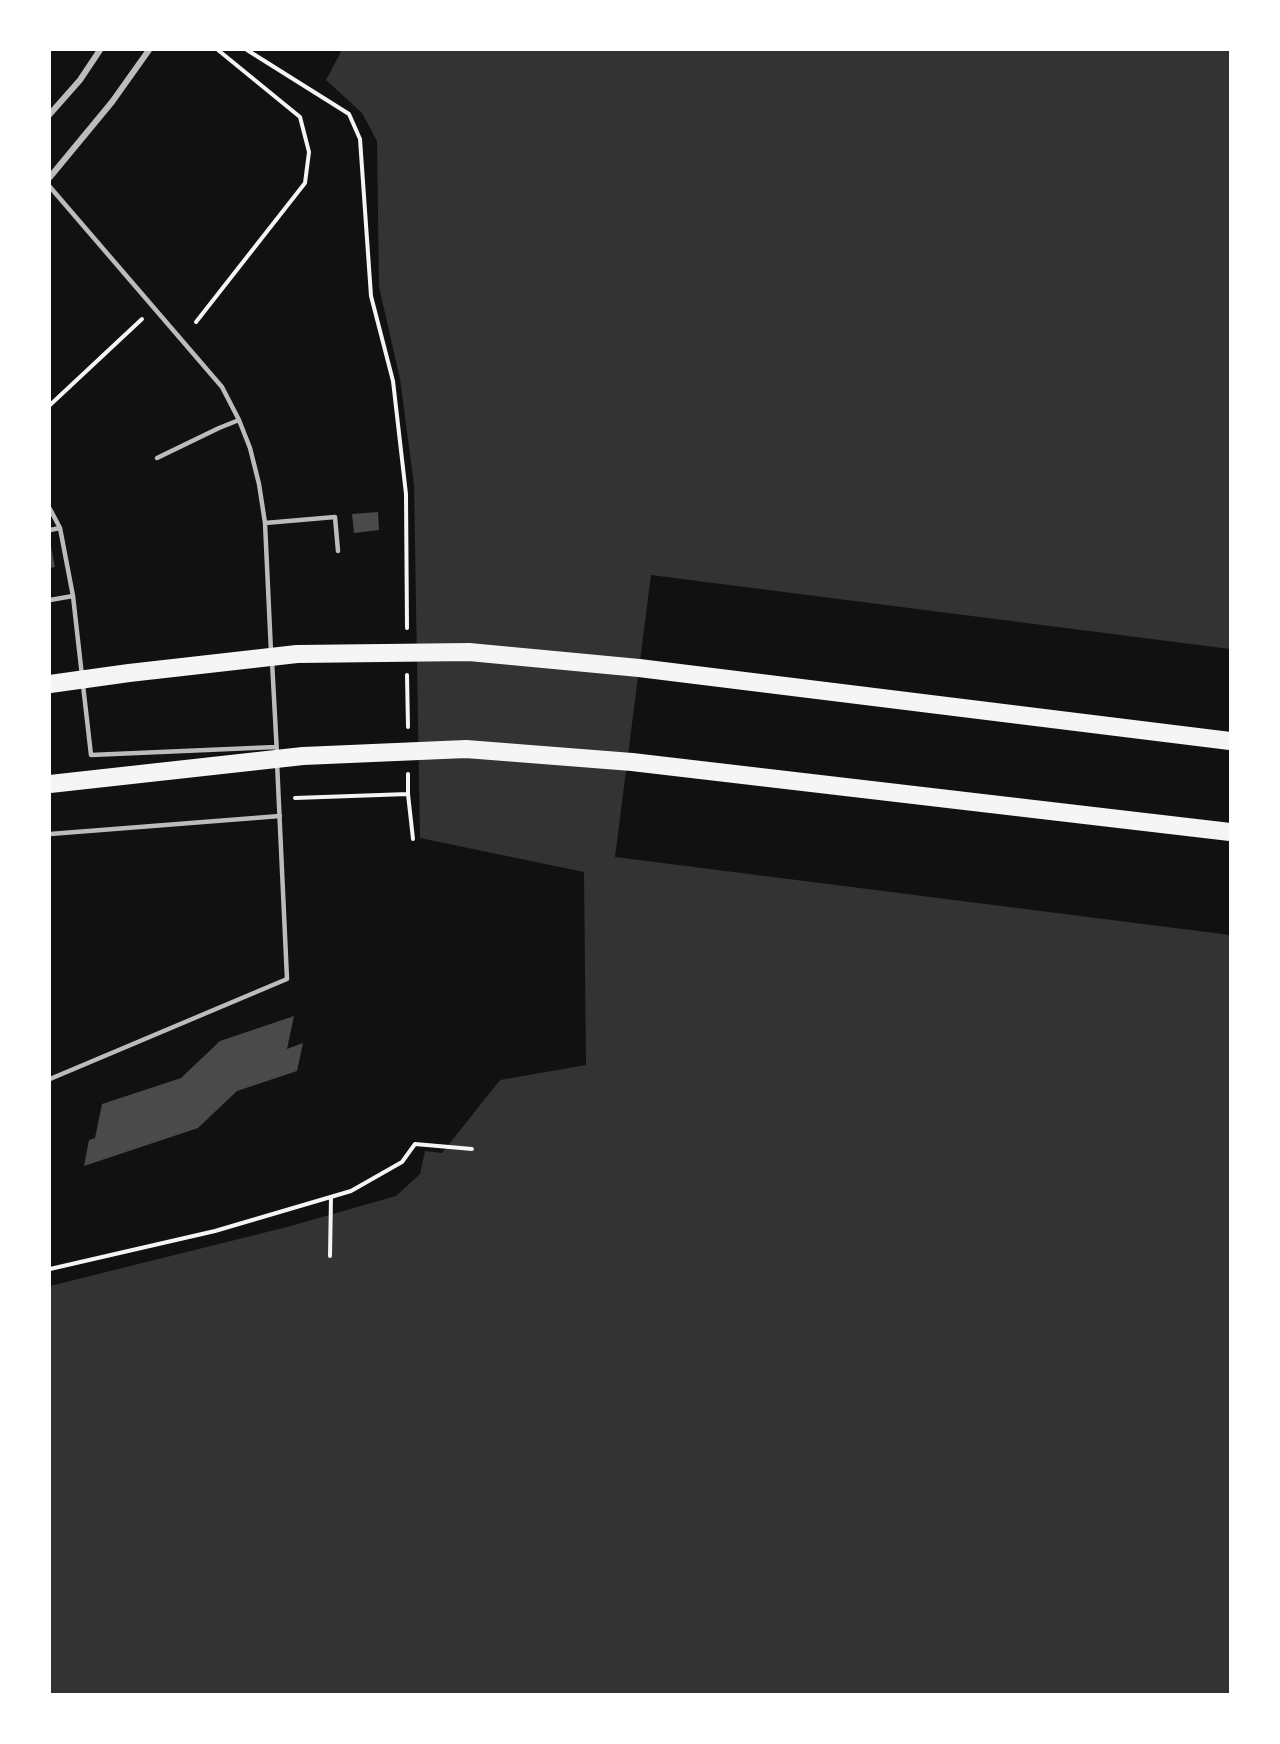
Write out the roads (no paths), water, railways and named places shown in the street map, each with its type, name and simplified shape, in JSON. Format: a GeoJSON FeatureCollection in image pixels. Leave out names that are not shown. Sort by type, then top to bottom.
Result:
{"type":"FeatureCollection","features":[{"type":"Feature","properties":{"kind":"highway"},"geometry":{"type":"LineString","coordinates":[[50,684],[297,654],[469,652],[639,668],[1230,741]]}},
{"type":"Feature","properties":{"kind":"highway"},"geometry":{"type":"LineString","coordinates":[[50,784],[303,756],[466,748],[632,762],[1230,832]]}},
{"type":"Feature","properties":{"kind":"street"},"geometry":{"type":"LineString","coordinates":[[50,114],[80,80],[100,50]]}},
{"type":"Feature","properties":{"kind":"street"},"geometry":{"type":"LineString","coordinates":[[50,177],[112,102],[149,50]]}},
{"type":"Feature","properties":{"kind":"lane"},"geometry":{"type":"LineString","coordinates":[[50,187],[222,387],[250,448],[265,523],[287,979],[50,1079]]}},
{"type":"Feature","properties":{"kind":"lane"},"geometry":{"type":"LineString","coordinates":[[157,458],[239,420]]}},
{"type":"Feature","properties":{"kind":"lane"},"geometry":{"type":"LineString","coordinates":[[50,509],[60,528],[73,596],[91,755],[276,747]]}},
{"type":"Feature","properties":{"kind":"lane"},"geometry":{"type":"LineString","coordinates":[[265,523],[335,517],[338,551]]}},
{"type":"Feature","properties":{"kind":"lane"},"geometry":{"type":"LineString","coordinates":[[50,530],[60,528]]}},
{"type":"Feature","properties":{"kind":"lane"},"geometry":{"type":"LineString","coordinates":[[50,600],[73,596]]}},
{"type":"Feature","properties":{"kind":"lane"},"geometry":{"type":"LineString","coordinates":[[50,834],[280,816]]}}]}
